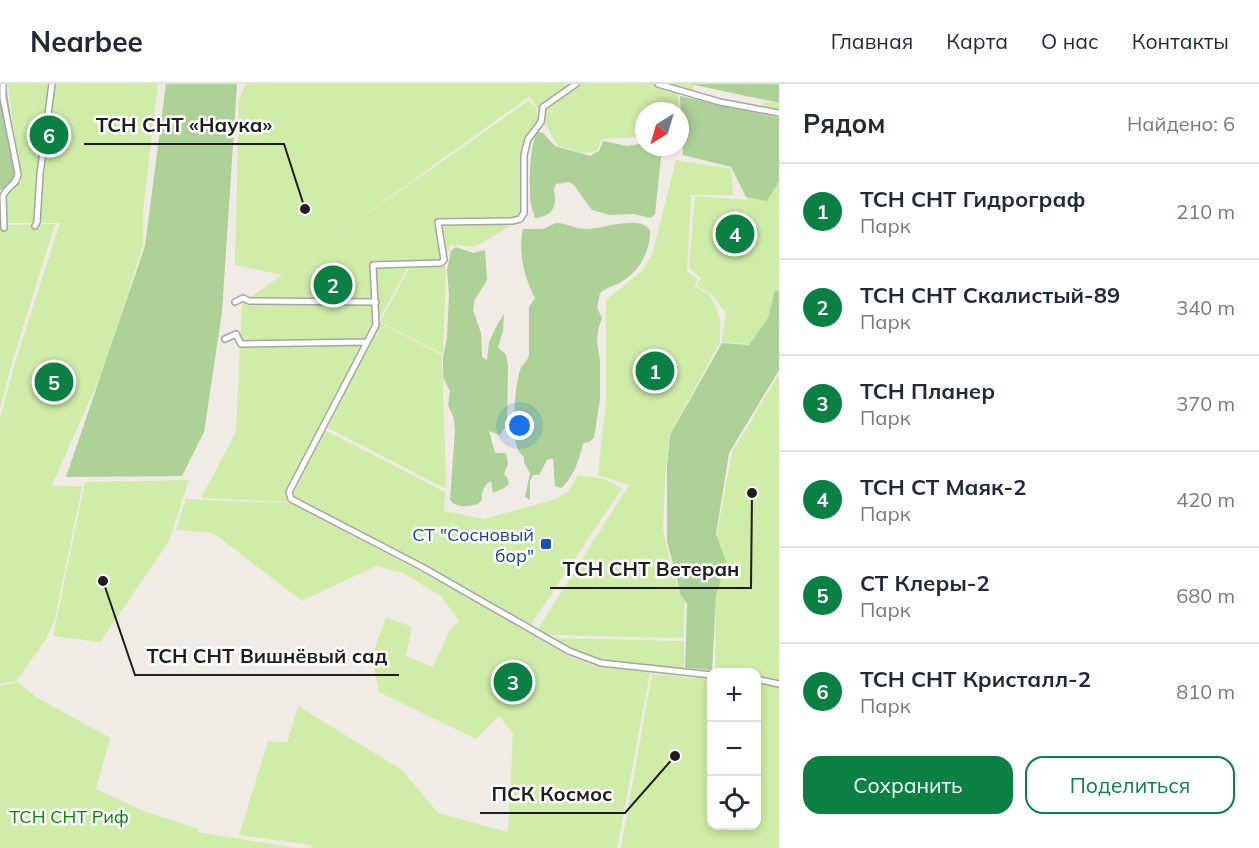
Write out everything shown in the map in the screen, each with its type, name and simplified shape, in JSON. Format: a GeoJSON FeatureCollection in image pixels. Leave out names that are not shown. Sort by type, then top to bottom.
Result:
{"type":"FeatureCollection","features":[{"type":"Feature","properties":{"kind":"street"},"geometry":{"type":"LineString","coordinates":[[3,84],[3,98],[18,174],[16,183],[3,196],[4,228]]}},
{"type":"Feature","properties":{"kind":"street"},"geometry":{"type":"LineString","coordinates":[[35,226],[52,84]]}},
{"type":"Feature","properties":{"kind":"street"},"geometry":{"type":"LineString","coordinates":[[576,84],[543,107],[542,122],[528,139],[524,155],[524,213],[520,219],[438,222],[444,260],[441,263],[373,265],[375,325],[289,492],[291,500],[422,567],[569,651],[601,663],[707,675]]}},
{"type":"Feature","properties":{"kind":"street"},"geometry":{"type":"LineString","coordinates":[[658,84],[720,102],[779,113]]}},
{"type":"Feature","properties":{"kind":"street"},"geometry":{"type":"LineString","coordinates":[[235,302],[243,298],[249,301],[376,302]]}},
{"type":"Feature","properties":{"kind":"street"},"geometry":{"type":"LineString","coordinates":[[225,339],[236,334],[241,344],[367,342]]}},
{"type":"Feature","properties":{"kind":"street"},"geometry":{"type":"LineString","coordinates":[[761,680],[779,684]]}},
{"type":"Feature","properties":{"kind":"green space"},"geometry":{"type":"Polygon","coordinates":[[[0,84],[6,84],[20,185],[0,190],[0,84]]]}},
{"type":"Feature","properties":{"kind":"green space"},"geometry":{"type":"Polygon","coordinates":[[[8,84],[158,84],[143,211],[143,245],[105,366],[52,485],[82,487],[55,619],[46,639],[16,681],[0,684],[0,418],[60,223],[7,223],[3,190],[21,185],[8,84]]]}},
{"type":"Feature","properties":{"kind":"green space"},"geometry":{"type":"Polygon","coordinates":[[[166,84],[237,84],[222,312],[204,432],[182,476],[66,477],[145,246],[166,84]]]}},
{"type":"Feature","properties":{"kind":"green space"},"geometry":{"type":"Polygon","coordinates":[[[246,84],[693,84],[693,92],[678,95],[678,102],[635,102],[635,137],[602,139],[597,151],[582,153],[557,145],[530,96],[330,240],[528,101],[536,108],[538,120],[527,133],[526,217],[474,247],[450,245],[444,265],[446,266],[443,354],[380,322],[409,268],[423,266],[408,267],[378,322],[442,355],[446,489],[326,427],[288,502],[201,498],[236,432],[242,303],[282,275],[235,265],[239,99],[246,84]]]}},
{"type":"Feature","properties":{"kind":"green space"},"geometry":{"type":"Polygon","coordinates":[[[690,84],[779,84],[779,103],[690,84]]]}},
{"type":"Feature","properties":{"kind":"green space"},"geometry":{"type":"Polygon","coordinates":[[[680,96],[779,118],[779,181],[767,201],[746,197],[731,167],[687,156],[689,156],[689,102],[680,102],[680,96]]]}},
{"type":"Feature","properties":{"kind":"green space"},"geometry":{"type":"Polygon","coordinates":[[[764,102],[779,103],[779,340],[748,344],[722,342],[726,313],[712,294],[696,286],[701,278],[689,268],[695,196],[747,200],[764,102]]]}},
{"type":"Feature","properties":{"kind":"green space"},"geometry":{"type":"Polygon","coordinates":[[[538,132],[543,133],[555,146],[590,156],[599,151],[603,141],[627,146],[635,145],[635,156],[661,156],[655,214],[651,218],[634,214],[610,215],[592,210],[574,185],[568,182],[556,184],[553,209],[546,215],[535,218],[531,204],[530,178],[535,137],[538,132]]]}},
{"type":"Feature","properties":{"kind":"green space"},"geometry":{"type":"Polygon","coordinates":[[[676,160],[731,169],[733,195],[691,195],[687,271],[698,280],[694,286],[710,295],[720,318],[720,342],[669,436],[663,531],[673,574],[685,603],[683,638],[547,635],[538,629],[629,485],[598,475],[606,401],[606,300],[641,272],[652,255],[676,160]]]}},
{"type":"Feature","properties":{"kind":"green space"},"geometry":{"type":"Polygon","coordinates":[[[556,223],[585,229],[638,223],[650,230],[650,238],[643,260],[633,272],[621,282],[600,293],[597,308],[602,318],[597,342],[600,361],[600,399],[594,438],[583,443],[572,474],[561,488],[555,486],[553,458],[547,460],[539,475],[533,475],[530,481],[530,500],[525,497],[530,473],[524,463],[524,457],[518,450],[514,422],[518,377],[529,354],[529,307],[535,298],[523,264],[521,247],[523,229],[543,229],[556,223]]]}},
{"type":"Feature","properties":{"kind":"green space"},"geometry":{"type":"Polygon","coordinates":[[[55,224],[13,359],[0,408],[0,225],[55,224]]]}},
{"type":"Feature","properties":{"kind":"green space"},"geometry":{"type":"Polygon","coordinates":[[[456,247],[473,253],[485,250],[487,280],[475,299],[473,310],[481,333],[482,357],[487,360],[489,342],[504,314],[503,331],[498,347],[506,355],[508,366],[507,425],[500,435],[489,431],[495,453],[506,453],[508,464],[504,474],[509,484],[493,493],[491,481],[485,487],[482,500],[478,504],[463,506],[456,505],[450,500],[455,429],[448,405],[450,391],[443,377],[449,295],[447,270],[451,251],[456,247]]]}},
{"type":"Feature","properties":{"kind":"green space"},"geometry":{"type":"Polygon","coordinates":[[[775,290],[779,292],[779,370],[729,453],[716,534],[726,562],[716,596],[712,668],[685,668],[687,604],[681,595],[667,541],[667,465],[670,435],[722,343],[749,345],[768,318],[775,290]]]}},
{"type":"Feature","properties":{"kind":"green space"},"geometry":{"type":"Polygon","coordinates":[[[779,374],[779,685],[761,682],[761,668],[715,668],[717,533],[732,453],[779,374]]]}},
{"type":"Feature","properties":{"kind":"green space"},"geometry":{"type":"Polygon","coordinates":[[[325,430],[445,492],[444,511],[484,519],[556,499],[569,490],[578,475],[604,479],[622,488],[530,626],[410,559],[291,497],[325,430]]]}},
{"type":"Feature","properties":{"kind":"green space"},"geometry":{"type":"Polygon","coordinates":[[[189,480],[169,541],[100,642],[53,636],[85,482],[189,480]]]}},
{"type":"Feature","properties":{"kind":"green space"},"geometry":{"type":"Polygon","coordinates":[[[186,499],[291,503],[463,594],[571,657],[597,666],[650,673],[617,848],[312,848],[311,845],[239,835],[268,741],[287,743],[298,706],[402,770],[438,813],[508,832],[513,733],[499,716],[476,739],[379,692],[372,657],[386,617],[412,627],[406,656],[433,667],[450,630],[459,621],[441,596],[403,573],[376,566],[302,601],[213,533],[176,530],[186,499]]]}},
{"type":"Feature","properties":{"kind":"green space"},"geometry":{"type":"Polygon","coordinates":[[[552,638],[684,641],[684,668],[615,663],[581,654],[552,638]]]}},
{"type":"Feature","properties":{"kind":"green space"},"geometry":{"type":"Polygon","coordinates":[[[652,674],[707,679],[707,830],[761,830],[761,684],[779,687],[779,848],[621,848],[652,674]]]}},
{"type":"Feature","properties":{"kind":"green space","name":"ТСН СНТ Риф"},"geometry":{"type":"Polygon","coordinates":[[[18,682],[36,697],[110,738],[96,789],[146,812],[199,829],[197,832],[295,848],[185,848],[187,845],[184,848],[0,848],[0,686],[18,682]]]}},
{"type":"Feature","properties":{"kind":"place","name":"ТСН СНТ Кристалл-2"},"geometry":{"type":"Point","coordinates":[49,135]}},
{"type":"Feature","properties":{"kind":"place","name":"ТСН СНТ «Наука»"},"geometry":{"type":"Point","coordinates":[305,209]}},
{"type":"Feature","properties":{"kind":"place","name":"ТСН СТ Маяк-2"},"geometry":{"type":"Point","coordinates":[735,234]}},
{"type":"Feature","properties":{"kind":"place","name":"ТСН СНТ Скалистый-89"},"geometry":{"type":"Point","coordinates":[333,285]}},
{"type":"Feature","properties":{"kind":"place","name":"ТСН СНТ Гидрограф"},"geometry":{"type":"Point","coordinates":[655,371]}},
{"type":"Feature","properties":{"kind":"place","name":"СТ Клеры-2"},"geometry":{"type":"Point","coordinates":[54,382]}},
{"type":"Feature","properties":{"kind":"place","name":"ТСН СНТ Ветеран"},"geometry":{"type":"Point","coordinates":[752,493]}},
{"type":"Feature","properties":{"kind":"place","name":"СТ \"Сосновый бор\""},"geometry":{"type":"Point","coordinates":[546,544]}},
{"type":"Feature","properties":{"kind":"place","name":"ТСН СНТ Вишнёвый сад"},"geometry":{"type":"Point","coordinates":[103,581]}},
{"type":"Feature","properties":{"kind":"place","name":"ТСН Планер"},"geometry":{"type":"Point","coordinates":[513,682]}},
{"type":"Feature","properties":{"kind":"place","name":"ПСК Космос"},"geometry":{"type":"Point","coordinates":[675,756]}}]}
